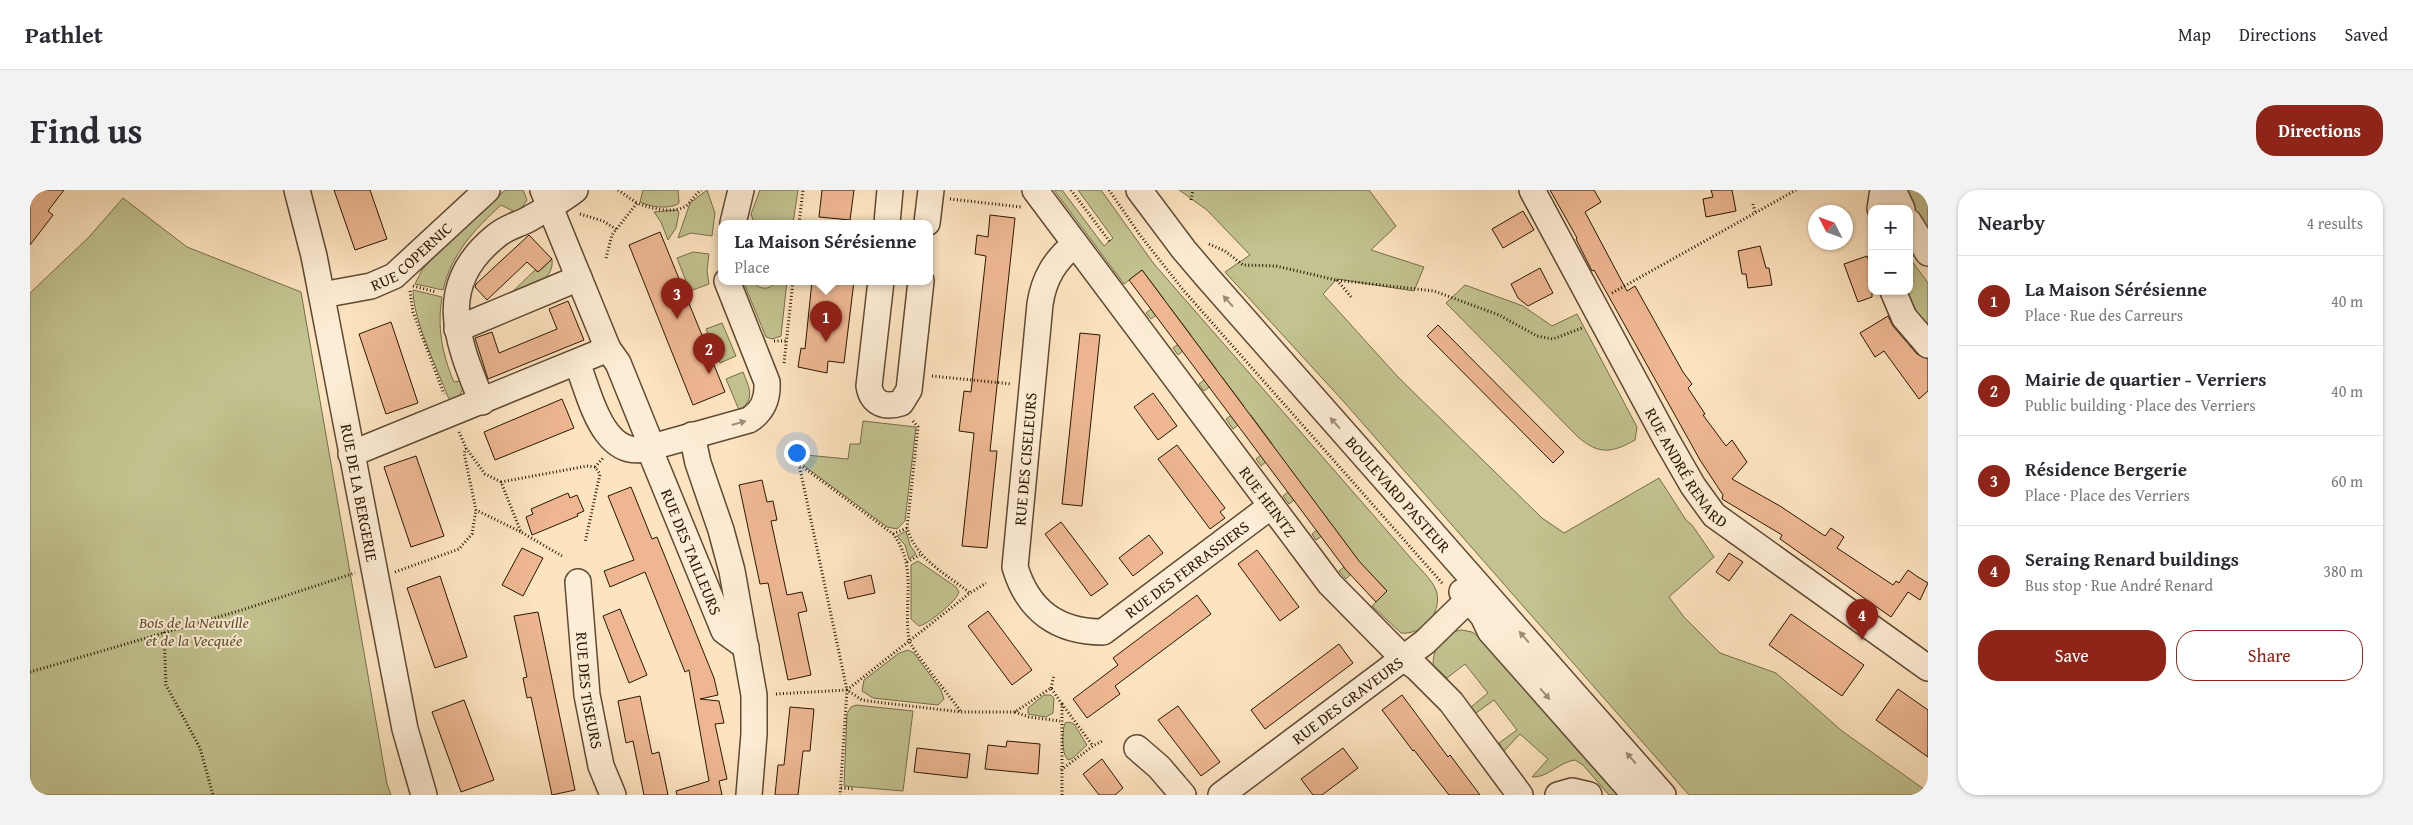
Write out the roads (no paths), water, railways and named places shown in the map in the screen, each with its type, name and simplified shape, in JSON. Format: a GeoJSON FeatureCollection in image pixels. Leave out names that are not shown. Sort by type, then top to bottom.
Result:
{"type":"FeatureCollection","features":[{"type":"Feature","properties":{"kind":"street","name":"RUE DE LA BERGERIE"},"geometry":{"type":"LineString","coordinates":[[297,190],[308,229],[322,295],[351,454],[382,570],[405,729],[424,795]]}},
{"type":"Feature","properties":{"kind":"street","name":"RUE COPERNIC"},"geometry":{"type":"LineString","coordinates":[[322,295],[371,286],[394,276],[487,190]]}},
{"type":"Feature","properties":{"kind":"street"},"geometry":{"type":"LineString","coordinates":[[887,220],[890,190]]}},
{"type":"Feature","properties":{"kind":"street","name":"BOULEVARD PASTEUR"},"geometry":{"type":"LineString","coordinates":[[1121,190],[1168,258],[1465,603],[1483,616],[1490,631],[1635,795]]}},
{"type":"Feature","properties":{"kind":"street","name":"BOULEVARD PASTEUR"},"geometry":{"type":"LineString","coordinates":[[1140,190],[1190,257],[1663,795]]}},
{"type":"Feature","properties":{"kind":"street","name":"RUE ANDRÉ RENARD"},"geometry":{"type":"LineString","coordinates":[[1532,190],[1692,486],[1714,515],[1928,668]]}},
{"type":"Feature","properties":{"kind":"street"},"geometry":{"type":"LineString","coordinates":[[1881,205],[1883,190]]}},
{"type":"Feature","properties":{"kind":"street"},"geometry":{"type":"LineString","coordinates":[[1893,190],[1900,205]]}},
{"type":"Feature","properties":{"kind":"street"},"geometry":{"type":"LineString","coordinates":[[733,220],[737,193]]}},
{"type":"Feature","properties":{"kind":"street"},"geometry":{"type":"LineString","coordinates":[[928,220],[939,194]]}},
{"type":"Feature","properties":{"kind":"street","name":"RUE HEINTZ"},"geometry":{"type":"LineString","coordinates":[[1032,199],[1076,244],[1338,593],[1402,657],[1427,677],[1451,702],[1520,795]]}},
{"type":"Feature","properties":{"kind":"street"},"geometry":{"type":"LineString","coordinates":[[482,402],[460,346],[457,330],[457,295],[464,277],[474,260],[496,236],[560,200],[579,278],[608,349],[618,363],[650,447]]}},
{"type":"Feature","properties":{"kind":"street"},"geometry":{"type":"LineString","coordinates":[[1913,229],[1928,253]]}},
{"type":"Feature","properties":{"kind":"street","name":"RUE DES CISELEURS"},"geometry":{"type":"LineString","coordinates":[[1076,244],[1052,269],[1042,292],[1016,567],[1020,584],[1044,613],[1058,624],[1074,631],[1103,632]]}},
{"type":"Feature","properties":{"kind":"street"},"geometry":{"type":"LineString","coordinates":[[457,330],[579,278]]}},
{"type":"Feature","properties":{"kind":"street"},"geometry":{"type":"LineString","coordinates":[[577,363],[609,438],[628,449],[650,447],[749,420],[762,408],[768,393],[767,382],[729,285]]}},
{"type":"Feature","properties":{"kind":"street"},"geometry":{"type":"LineString","coordinates":[[880,285],[869,386],[870,394],[876,401],[888,406],[901,403],[909,390],[921,285]]}},
{"type":"Feature","properties":{"kind":"street"},"geometry":{"type":"LineString","coordinates":[[1894,295],[1904,317],[1928,345]]}},
{"type":"Feature","properties":{"kind":"street"},"geometry":{"type":"LineString","coordinates":[[351,454],[608,349]]}},
{"type":"Feature","properties":{"kind":"street","name":"RUE DES TAILLEURS"},"geometry":{"type":"LineString","coordinates":[[692,434],[698,463],[721,530],[732,571],[754,696],[748,795]]}},
{"type":"Feature","properties":{"kind":"street","name":"RUE DES TAILLEURS"},"geometry":{"type":"LineString","coordinates":[[650,447],[724,631],[746,647]]}},
{"type":"Feature","properties":{"kind":"street","name":"RUE DES FERRASSIERS"},"geometry":{"type":"LineString","coordinates":[[1103,632],[1271,506]]}},
{"type":"Feature","properties":{"kind":"street","name":"RUE DES TISEURS"},"geometry":{"type":"LineString","coordinates":[[578,582],[587,695],[601,766],[613,795]]}},
{"type":"Feature","properties":{"kind":"street","name":"RUE DES GRAVEURS"},"geometry":{"type":"LineString","coordinates":[[1221,795],[1402,657],[1425,642],[1465,603]]}},
{"type":"Feature","properties":{"kind":"street"},"geometry":{"type":"LineString","coordinates":[[1137,748],[1159,767],[1183,795]]}},
{"type":"Feature","properties":{"kind":"street"},"geometry":{"type":"LineString","coordinates":[[1558,795],[1572,791],[1589,795]]}},
{"type":"Feature","properties":{"kind":"place","name":"Résidence Bergerie"},"geometry":{"type":"Point","coordinates":[677,319]}},
{"type":"Feature","properties":{"kind":"place","name":"La Maison Sérésienne"},"geometry":{"type":"Point","coordinates":[826,342]}},
{"type":"Feature","properties":{"kind":"place","name":"Mairie de quartier - Verriers"},"geometry":{"type":"Point","coordinates":[709,374]}},
{"type":"Feature","properties":{"kind":"place","name":"Seraing Renard buildings"},"geometry":{"type":"Point","coordinates":[1862,640]}},
{"type":"Feature","properties":{"kind":"park label","name":"Bois de la Neuville et de la Vecquée"},"geometry":{"type":"Point","coordinates":[194,631]}}]}
